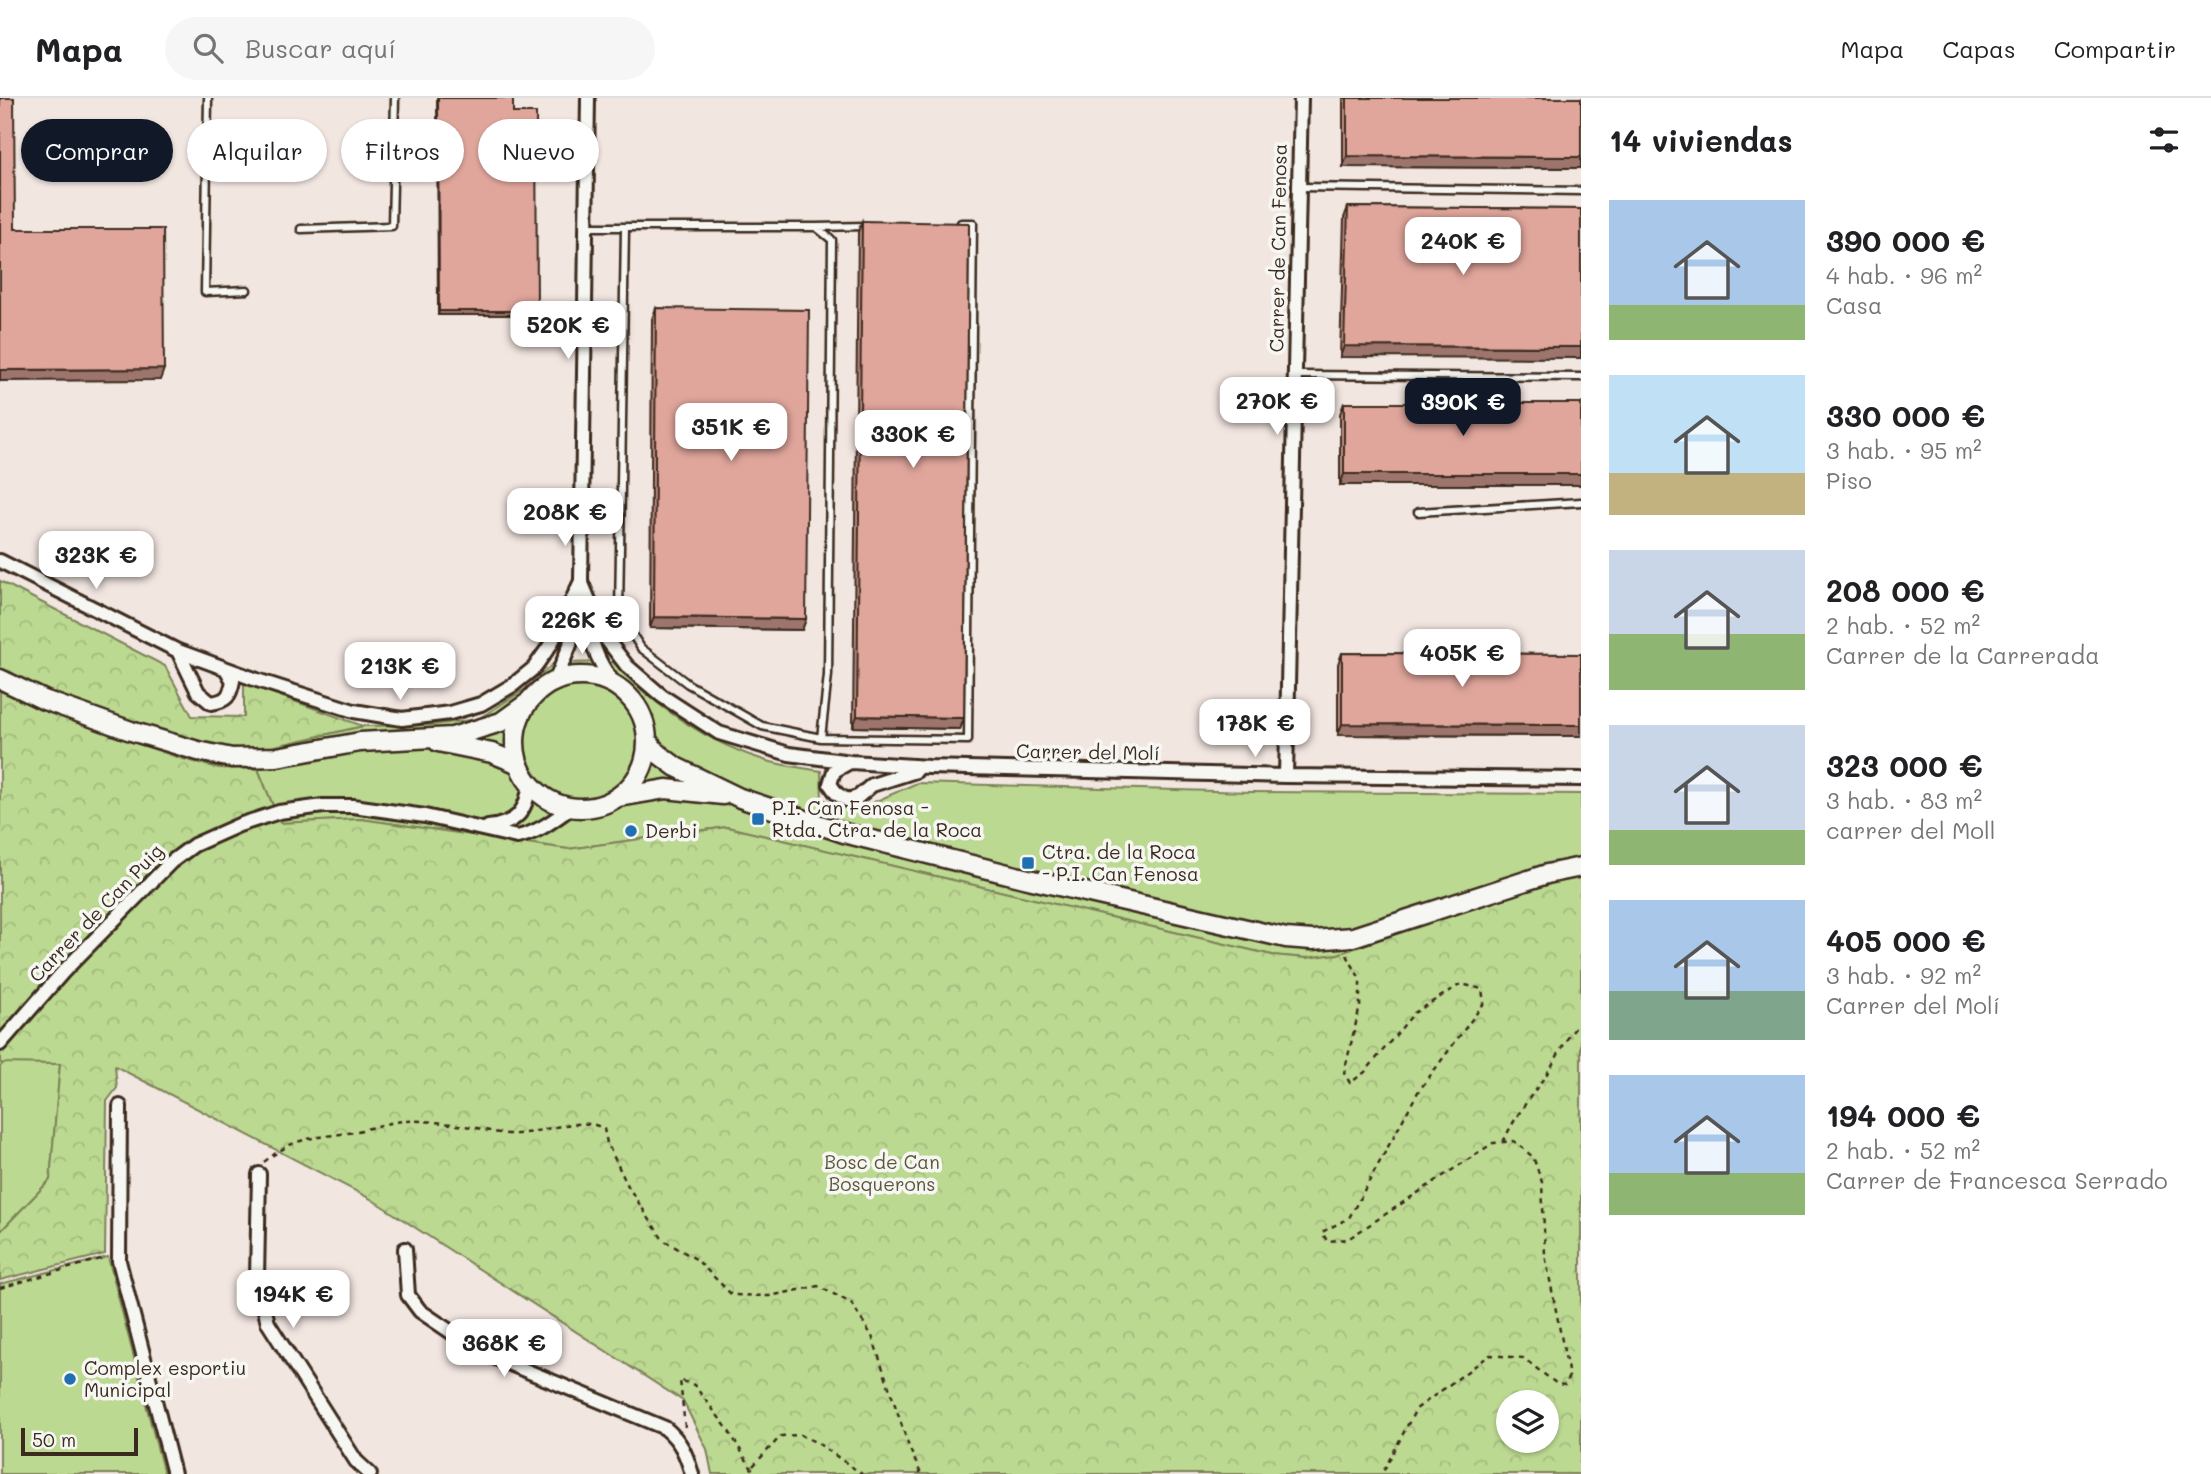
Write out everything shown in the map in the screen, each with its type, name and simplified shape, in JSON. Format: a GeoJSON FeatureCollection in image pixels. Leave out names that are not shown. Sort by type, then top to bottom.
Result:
{"type":"FeatureCollection","features":[{"type":"Feature","properties":{"kind":"street"},"geometry":{"type":"LineString","coordinates":[[0,679],[44,700],[131,731],[232,758],[277,757],[360,742],[452,737],[500,722],[556,679],[570,645],[581,581],[588,98]]}},
{"type":"Feature","properties":{"kind":"street","name":"Carrer de Can Fenosa"},"geometry":{"type":"LineString","coordinates":[[1286,776],[1301,98]]}},
{"type":"Feature","properties":{"kind":"street"},"geometry":{"type":"LineString","coordinates":[[0,561],[178,651],[354,711],[402,719],[450,713],[481,704],[513,685],[534,668],[551,644],[581,581]]}},
{"type":"Feature","properties":{"kind":"street"},"geometry":{"type":"LineString","coordinates":[[581,581],[592,646],[615,685],[636,706],[648,740],[656,752],[676,767],[740,798],[844,833],[1286,938],[1338,940],[1375,932],[1547,874],[1581,867]]}},
{"type":"Feature","properties":{"kind":"street","name":"Carrer del Molí"},"geometry":{"type":"LineString","coordinates":[[581,581],[604,636],[626,666],[663,696],[719,733],[789,754],[851,762],[929,767],[1286,776],[1581,779]]}},
{"type":"Feature","properties":{"kind":"street"},"geometry":{"type":"LineString","coordinates":[[178,651],[198,692],[211,703],[223,702],[230,694],[233,681],[226,669]]}},
{"type":"Feature","properties":{"kind":"street"},"geometry":{"type":"LineString","coordinates":[[556,679],[587,676],[615,685]]}},
{"type":"Feature","properties":{"kind":"street"},"geometry":{"type":"LineString","coordinates":[[526,704],[516,730],[519,764],[530,782],[545,795],[572,807],[593,807],[618,797],[666,789],[740,798]]}},
{"type":"Feature","properties":{"kind":"street"},"geometry":{"type":"LineString","coordinates":[[421,738],[492,753],[519,764]]}},
{"type":"Feature","properties":{"kind":"street"},"geometry":{"type":"LineString","coordinates":[[618,797],[636,779],[646,754],[648,740]]}},
{"type":"Feature","properties":{"kind":"street","name":"Carrer del Molí"},"geometry":{"type":"LineString","coordinates":[[851,762],[834,771],[830,784],[837,794],[847,800],[858,797],[872,785],[929,767]]}},
{"type":"Feature","properties":{"kind":"street","name":"Carrer de Can Puig"},"geometry":{"type":"LineString","coordinates":[[481,828],[503,826],[520,813],[526,804],[530,782]]}},
{"type":"Feature","properties":{"kind":"street","name":"Carrer de Can Puig"},"geometry":{"type":"LineString","coordinates":[[0,1044],[62,972],[149,883],[194,845],[216,834],[279,812],[323,806],[352,806],[481,828],[517,837],[543,828],[572,807]]}},
{"type":"Feature","properties":{"kind":"street"},"geometry":{"type":"LineString","coordinates":[[120,1106],[119,1261],[173,1474]]}},
{"type":"Feature","properties":{"kind":"street"},"geometry":{"type":"LineString","coordinates":[[258,1174],[257,1278],[268,1323],[356,1461],[370,1474]]}},
{"type":"Feature","properties":{"kind":"street"},"geometry":{"type":"LineString","coordinates":[[405,1249],[408,1295],[420,1311],[479,1351],[665,1427],[677,1438],[685,1451],[692,1474]]}},
{"type":"Feature","properties":{"kind":"lane"},"geometry":{"type":"LineString","coordinates":[[208,98],[205,292],[247,290]]}},
{"type":"Feature","properties":{"kind":"lane"},"geometry":{"type":"LineString","coordinates":[[302,229],[392,226],[395,98]]}},
{"type":"Feature","properties":{"kind":"lane"},"geometry":{"type":"LineString","coordinates":[[1299,187],[1581,191]]}},
{"type":"Feature","properties":{"kind":"lane"},"geometry":{"type":"LineString","coordinates":[[625,227],[619,614],[641,648],[688,684],[762,726],[821,738],[968,740],[973,223],[947,223]]}},
{"type":"Feature","properties":{"kind":"lane"},"geometry":{"type":"LineString","coordinates":[[586,227],[868,226]]}},
{"type":"Feature","properties":{"kind":"lane"},"geometry":{"type":"LineString","coordinates":[[816,227],[832,240],[828,675],[821,738]]}},
{"type":"Feature","properties":{"kind":"lane"},"geometry":{"type":"LineString","coordinates":[[1295,375],[1581,377]]}},
{"type":"Feature","properties":{"kind":"lane"},"geometry":{"type":"LineString","coordinates":[[1418,512],[1581,502]]}},
{"type":"Feature","properties":{"kind":"path"},"geometry":{"type":"LineString","coordinates":[[1338,940],[1360,979],[1360,1006],[1344,1073],[1350,1083],[1365,1072],[1414,1013],[1461,984],[1482,989],[1484,1003],[1418,1092],[1349,1218],[1322,1232],[1327,1241],[1348,1239],[1493,1143],[1514,1141],[1533,1157],[1542,1182],[1545,1255],[1569,1376],[1564,1385],[1557,1384],[1523,1357],[1490,1356],[1416,1409],[1382,1474]]}},
{"type":"Feature","properties":{"kind":"path"},"geometry":{"type":"LineString","coordinates":[[1503,1142],[1517,1114],[1581,1022]]}},
{"type":"Feature","properties":{"kind":"path"},"geometry":{"type":"LineString","coordinates":[[258,1174],[264,1163],[285,1146],[314,1136],[347,1133],[405,1121],[465,1126],[511,1134],[582,1122],[596,1124],[604,1129],[607,1143],[629,1188],[663,1240],[696,1259],[732,1294],[769,1296],[818,1286],[851,1303],[872,1336],[909,1447],[921,1474]]}},
{"type":"Feature","properties":{"kind":"path"},"geometry":{"type":"LineString","coordinates":[[0,1288],[119,1253]]}},
{"type":"Feature","properties":{"kind":"path"},"geometry":{"type":"LineString","coordinates":[[685,1451],[686,1431],[680,1380],[694,1385],[753,1467],[755,1474]]}},
{"type":"Feature","properties":{"kind":"path"},"geometry":{"type":"LineString","coordinates":[[753,1467],[781,1436],[801,1435],[819,1444],[862,1474]]}},
{"type":"Feature","properties":{"kind":"green space"},"geometry":{"type":"Polygon","coordinates":[[[0,581],[165,666],[192,716],[244,717],[244,683],[363,726],[258,750],[211,745],[135,724],[49,692],[0,669],[0,581]]]}},
{"type":"Feature","properties":{"kind":"green space"},"geometry":{"type":"Polygon","coordinates":[[[613,662],[646,694],[703,734],[767,761],[821,771],[822,799],[854,811],[917,783],[1252,792],[1581,794],[1581,875],[1338,954],[1306,958],[1272,955],[727,827],[568,849],[361,819],[280,823],[258,769],[258,750],[363,726],[432,725],[478,719],[525,689],[554,663],[613,662]]]}},
{"type":"Feature","properties":{"kind":"green space","name":"Bosc de Can Bosquerons"},"geometry":{"type":"Polygon","coordinates":[[[0,690],[33,706],[183,759],[219,768],[258,769],[280,823],[361,819],[568,849],[727,827],[1272,955],[1306,958],[1338,954],[1522,890],[1581,875],[1581,1474],[712,1474],[707,1449],[683,1401],[371,1199],[115,1066],[117,1088],[107,1101],[105,1254],[0,1280],[0,1232],[50,1180],[60,1064],[0,1063],[0,690]]]}},
{"type":"Feature","properties":{"kind":"green space"},"geometry":{"type":"Polygon","coordinates":[[[4,1062],[60,1064],[50,1180],[0,1232],[0,1067],[4,1062]]]}},
{"type":"Feature","properties":{"kind":"green space","name":"Complex esportiu Municipal"},"geometry":{"type":"Polygon","coordinates":[[[108,1257],[164,1474],[0,1474],[0,1284],[108,1257]]]}},
{"type":"Feature","properties":{"kind":"building"},"geometry":{"type":"Polygon","coordinates":[[[0,98],[14,98],[15,229],[163,229],[164,369],[0,370],[0,98]]]}},
{"type":"Feature","properties":{"kind":"building"},"geometry":{"type":"Polygon","coordinates":[[[438,98],[513,98],[513,113],[536,113],[536,119],[478,119],[478,182],[536,182],[537,311],[439,311],[438,182],[464,182],[464,119],[438,119],[438,98]]]}},
{"type":"Feature","properties":{"kind":"building"},"geometry":{"type":"Polygon","coordinates":[[[1347,98],[1581,98],[1581,157],[1347,156],[1347,98]]]}},
{"type":"Feature","properties":{"kind":"building"},"geometry":{"type":"Polygon","coordinates":[[[1348,207],[1581,209],[1581,347],[1344,346],[1348,207]]]}},
{"type":"Feature","properties":{"kind":"building"},"geometry":{"type":"Polygon","coordinates":[[[862,221],[969,223],[964,718],[857,716],[862,221]]]}},
{"type":"Feature","properties":{"kind":"building"},"geometry":{"type":"Polygon","coordinates":[[[656,308],[809,310],[806,619],[654,617],[656,308]]]}},
{"type":"Feature","properties":{"kind":"building"},"geometry":{"type":"Polygon","coordinates":[[[1344,403],[1581,403],[1581,474],[1344,474],[1344,403]]]}},
{"type":"Feature","properties":{"kind":"building"},"geometry":{"type":"Polygon","coordinates":[[[1342,653],[1581,654],[1581,725],[1342,724],[1342,653]]]}},
{"type":"Feature","properties":{"kind":"place","name":"P.I. Can Fenosa - Rtda. Ctra. de la Roca"},"geometry":{"type":"Point","coordinates":[758,819]}},
{"type":"Feature","properties":{"kind":"place","name":"Derbi"},"geometry":{"type":"Point","coordinates":[631,831]}},
{"type":"Feature","properties":{"kind":"place","name":"Ctra. de la Roca - P.I. Can Fenosa"},"geometry":{"type":"Point","coordinates":[1028,863]}},
{"type":"Feature","properties":{"kind":"place","name":"Complex esportiu Municipal"},"geometry":{"type":"Point","coordinates":[70,1379]}}]}
